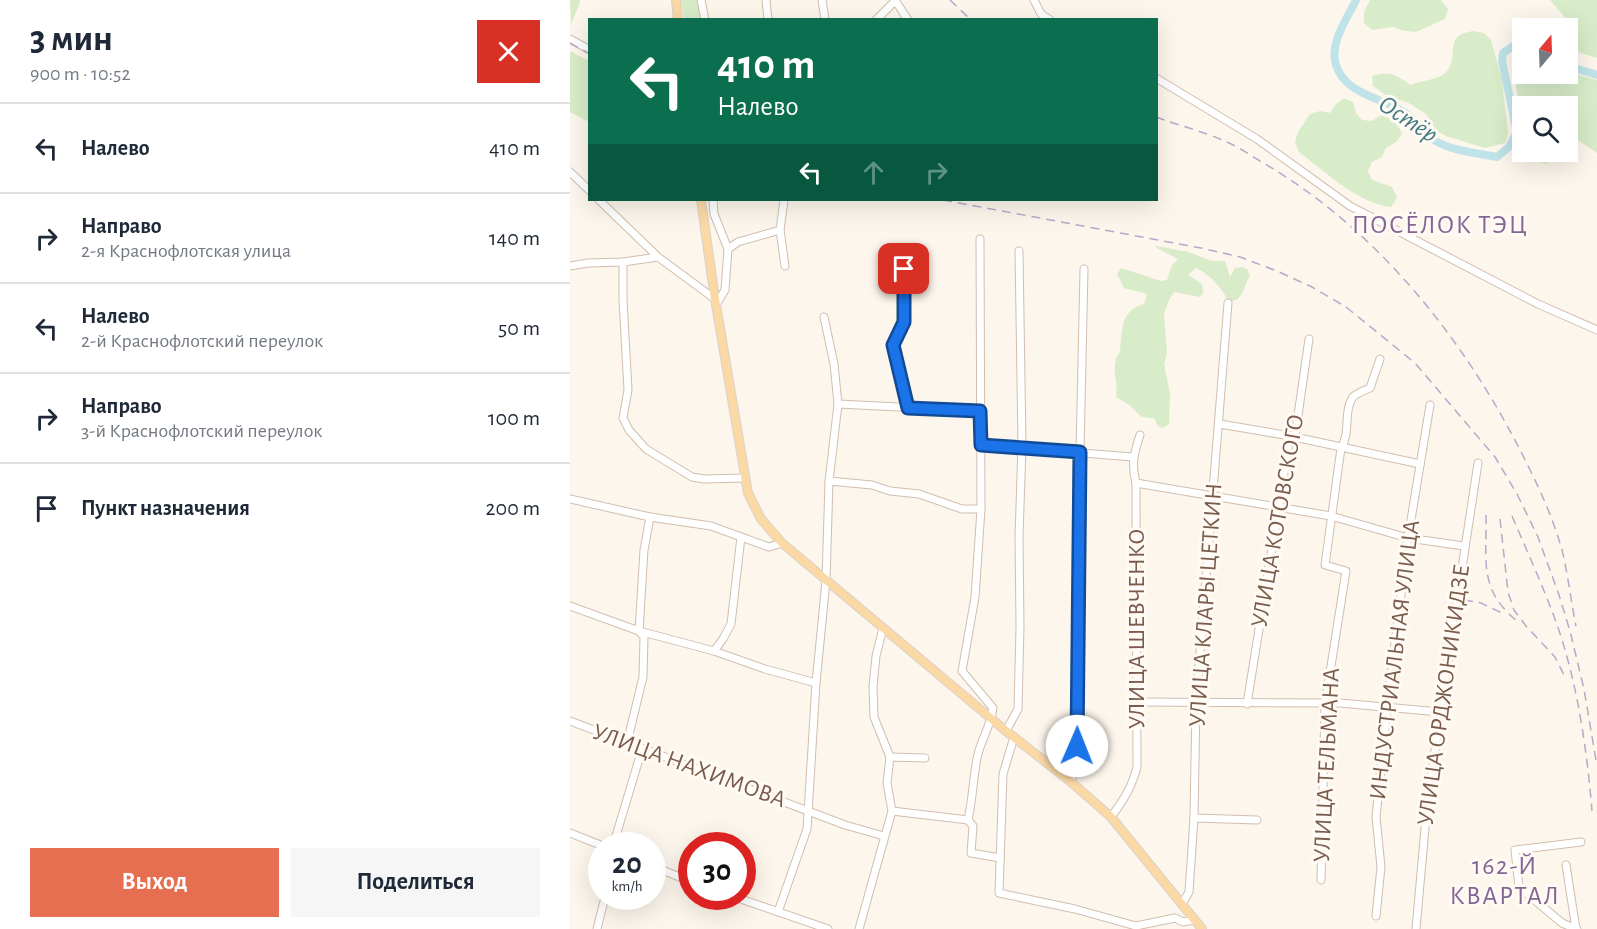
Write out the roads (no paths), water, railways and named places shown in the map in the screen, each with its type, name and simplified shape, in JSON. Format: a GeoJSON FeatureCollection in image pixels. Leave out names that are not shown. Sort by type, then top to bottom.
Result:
{"type":"FeatureCollection","features":[{"type":"Feature","properties":{"kind":"main road"},"geometry":{"type":"LineString","coordinates":[[676,0],[678,18]]}},
{"type":"Feature","properties":{"kind":"main road"},"geometry":{"type":"LineString","coordinates":[[701,201],[745,478],[748,493],[761,519],[782,543],[826,581],[1111,817],[1202,929]]}},
{"type":"Feature","properties":{"kind":"street"},"geometry":{"type":"LineString","coordinates":[[701,0],[705,18]]}},
{"type":"Feature","properties":{"kind":"street"},"geometry":{"type":"LineString","coordinates":[[766,0],[768,18]]}},
{"type":"Feature","properties":{"kind":"street"},"geometry":{"type":"LineString","coordinates":[[822,0],[825,18]]}},
{"type":"Feature","properties":{"kind":"street"},"geometry":{"type":"LineString","coordinates":[[877,18],[895,0],[907,18]]}},
{"type":"Feature","properties":{"kind":"street"},"geometry":{"type":"LineString","coordinates":[[1034,0],[1041,14],[1047,18]]}},
{"type":"Feature","properties":{"kind":"street"},"geometry":{"type":"LineString","coordinates":[[570,39],[588,49]]}},
{"type":"Feature","properties":{"kind":"street"},"geometry":{"type":"LineString","coordinates":[[1158,79],[1257,138],[1350,206],[1538,304],[1597,330]]}},
{"type":"Feature","properties":{"kind":"street"},"geometry":{"type":"LineString","coordinates":[[570,172],[570,177]]}},
{"type":"Feature","properties":{"kind":"street"},"geometry":{"type":"LineString","coordinates":[[570,172],[588,189]]}},
{"type":"Feature","properties":{"kind":"street"},"geometry":{"type":"LineString","coordinates":[[600,201],[658,257],[716,302],[725,290],[728,249],[714,214],[713,201]]}},
{"type":"Feature","properties":{"kind":"street"},"geometry":{"type":"LineString","coordinates":[[784,201],[780,230],[784,266]]}},
{"type":"Feature","properties":{"kind":"street"},"geometry":{"type":"LineString","coordinates":[[728,249],[738,242],[780,230]]}},
{"type":"Feature","properties":{"kind":"street"},"geometry":{"type":"LineString","coordinates":[[968,820],[978,753],[992,718],[993,708],[962,671],[975,597],[981,509],[980,239]]}},
{"type":"Feature","properties":{"kind":"street"},"geometry":{"type":"LineString","coordinates":[[904,250],[904,322],[893,345],[908,408]]}},
{"type":"Feature","properties":{"kind":"street"},"geometry":{"type":"LineString","coordinates":[[1006,731],[1018,710],[1022,447],[1019,251]]}},
{"type":"Feature","properties":{"kind":"street"},"geometry":{"type":"LineString","coordinates":[[570,266],[658,257]]}},
{"type":"Feature","properties":{"kind":"street"},"geometry":{"type":"LineString","coordinates":[[623,262],[628,390],[622,418],[628,430],[646,449],[692,477],[745,478]]}},
{"type":"Feature","properties":{"kind":"street"},"geometry":{"type":"LineString","coordinates":[[1070,781],[1077,769],[1084,269]]}},
{"type":"Feature","properties":{"kind":"street","name":"УЛИЦА КЛАРЫ ЦЕТКИН"},"geometry":{"type":"LineString","coordinates":[[1182,904],[1189,892],[1194,818],[1196,703],[1228,303]]}},
{"type":"Feature","properties":{"kind":"street"},"geometry":{"type":"LineString","coordinates":[[778,912],[807,829],[809,810],[816,683],[826,581],[829,481],[838,404],[834,364],[824,317]]}},
{"type":"Feature","properties":{"kind":"street","name":"УЛИЦА КОТОВСКОГО"},"geometry":{"type":"LineString","coordinates":[[1247,704],[1277,507],[1290,436],[1295,436],[1309,339]]}},
{"type":"Feature","properties":{"kind":"street","name":"УЛИЦА ТЕЛЬМАНА"},"geometry":{"type":"LineString","coordinates":[[1321,880],[1325,704],[1346,571],[1325,565],[1341,448],[1347,430],[1350,406],[1354,396],[1370,388],[1380,358]]}},
{"type":"Feature","properties":{"kind":"street"},"geometry":{"type":"LineString","coordinates":[[838,404],[980,411]]}},
{"type":"Feature","properties":{"kind":"street","name":"ИНДУСТРИАЛЬНАЯ УЛИЦА"},"geometry":{"type":"LineString","coordinates":[[1376,915],[1381,867],[1376,817],[1387,708],[1408,538],[1430,405]]}},
{"type":"Feature","properties":{"kind":"street"},"geometry":{"type":"LineString","coordinates":[[1220,424],[1290,436],[1420,464]]}},
{"type":"Feature","properties":{"kind":"street","name":"УЛИЦА ШЕВЧЕНКО"},"geometry":{"type":"LineString","coordinates":[[1111,817],[1134,781],[1137,767],[1136,483],[1132,457],[1140,435]]}},
{"type":"Feature","properties":{"kind":"street"},"geometry":{"type":"LineString","coordinates":[[981,445],[1132,457]]}},
{"type":"Feature","properties":{"kind":"street","name":"УЛИЦА ОРДЖОНИКИДЗЕ"},"geometry":{"type":"LineString","coordinates":[[1416,929],[1426,817],[1478,463]]}},
{"type":"Feature","properties":{"kind":"street"},"geometry":{"type":"LineString","coordinates":[[829,481],[872,485],[890,491],[919,494],[962,509],[981,509]]}},
{"type":"Feature","properties":{"kind":"street"},"geometry":{"type":"LineString","coordinates":[[1136,483],[1331,516],[1408,538],[1464,546]]}},
{"type":"Feature","properties":{"kind":"street"},"geometry":{"type":"LineString","coordinates":[[570,499],[650,517],[711,526],[769,547],[782,543]]}},
{"type":"Feature","properties":{"kind":"street"},"geometry":{"type":"LineString","coordinates":[[627,743],[643,677],[644,637],[639,631],[644,550],[650,517]]}},
{"type":"Feature","properties":{"kind":"street"},"geometry":{"type":"LineString","coordinates":[[714,651],[731,624],[741,537]]}},
{"type":"Feature","properties":{"kind":"street"},"geometry":{"type":"LineString","coordinates":[[570,606],[639,631],[714,651],[765,669],[816,683]]}},
{"type":"Feature","properties":{"kind":"street"},"geometry":{"type":"LineString","coordinates":[[859,929],[892,811],[887,783],[890,757],[874,717],[873,687],[876,656],[884,628]]}},
{"type":"Feature","properties":{"kind":"street"},"geometry":{"type":"LineString","coordinates":[[1137,702],[1370,705],[1440,712]]}},
{"type":"Feature","properties":{"kind":"street","name":"УЛИЦА НАХИМОВА"},"geometry":{"type":"LineString","coordinates":[[570,721],[845,825],[884,836]]}},
{"type":"Feature","properties":{"kind":"street"},"geometry":{"type":"LineString","coordinates":[[1014,737],[1003,774],[999,893],[1075,909],[1136,926],[1175,918],[1182,922],[1194,920]]}},
{"type":"Feature","properties":{"kind":"street"},"geometry":{"type":"LineString","coordinates":[[617,832],[642,749]]}},
{"type":"Feature","properties":{"kind":"street"},"geometry":{"type":"LineString","coordinates":[[890,757],[925,758]]}},
{"type":"Feature","properties":{"kind":"street"},"geometry":{"type":"LineString","coordinates":[[892,811],[968,820],[973,826],[971,853],[1000,858]]}},
{"type":"Feature","properties":{"kind":"street"},"geometry":{"type":"LineString","coordinates":[[1194,818],[1257,820]]}},
{"type":"Feature","properties":{"kind":"street"},"geometry":{"type":"LineString","coordinates":[[570,833],[588,840]]}},
{"type":"Feature","properties":{"kind":"street"},"geometry":{"type":"LineString","coordinates":[[1577,929],[1562,923],[1519,887],[1515,850],[1581,842]]}},
{"type":"Feature","properties":{"kind":"street"},"geometry":{"type":"LineString","coordinates":[[1566,865],[1577,929]]}},
{"type":"Feature","properties":{"kind":"street"},"geometry":{"type":"LineString","coordinates":[[756,904],[828,929]]}},
{"type":"Feature","properties":{"kind":"street"},"geometry":{"type":"LineString","coordinates":[[597,929],[602,910]]}},
{"type":"Feature","properties":{"kind":"waterway","name":"Остёр"},"geometry":{"type":"LineString","coordinates":[[1356,0],[1340,31],[1335,48],[1334,57],[1341,75],[1357,90],[1407,114],[1434,140],[1456,149],[1497,157],[1509,147],[1517,132],[1502,61],[1503,53],[1512,47]]}},
{"type":"Feature","properties":{"kind":"waterway","name":"Остёр"},"geometry":{"type":"LineString","coordinates":[[1578,69],[1597,75]]}},
{"type":"Feature","properties":{"kind":"railway"},"geometry":{"type":"LineString","coordinates":[[950,0],[969,18]]}},
{"type":"Feature","properties":{"kind":"railway"},"geometry":{"type":"LineString","coordinates":[[570,43],[588,53]]}},
{"type":"Feature","properties":{"kind":"railway"},"geometry":{"type":"LineString","coordinates":[[1158,118],[1233,145],[1301,187],[1340,217],[1409,285],[1469,363],[1495,404],[1531,471],[1562,550],[1576,626]]}},
{"type":"Feature","properties":{"kind":"railway"},"geometry":{"type":"LineString","coordinates":[[948,201],[1240,257],[1312,287],[1346,307],[1415,363],[1495,457],[1517,494],[1538,537],[1570,631],[1584,689],[1597,766]]}},
{"type":"Feature","properties":{"kind":"railway"},"geometry":{"type":"LineString","coordinates":[[1486,515],[1486,560],[1490,586],[1505,609],[1517,621]]}},
{"type":"Feature","properties":{"kind":"railway"},"geometry":{"type":"LineString","coordinates":[[1512,516],[1551,609],[1570,667],[1584,740],[1592,811]]}},
{"type":"Feature","properties":{"kind":"railway"},"geometry":{"type":"LineString","coordinates":[[1500,519],[1508,592],[1514,610],[1555,657],[1566,679]]}},
{"type":"Feature","properties":{"kind":"railway"},"geometry":{"type":"LineString","coordinates":[[1464,600],[1481,603],[1506,615]]}},
{"type":"Feature","properties":{"kind":"district","name":"ПОСЁЛОК ТЭЦ"},"geometry":{"type":"Point","coordinates":[1440,225]}},
{"type":"Feature","properties":{"kind":"district","name":"162-Й КВАРТАЛ"},"geometry":{"type":"Point","coordinates":[1505,881]}}]}
